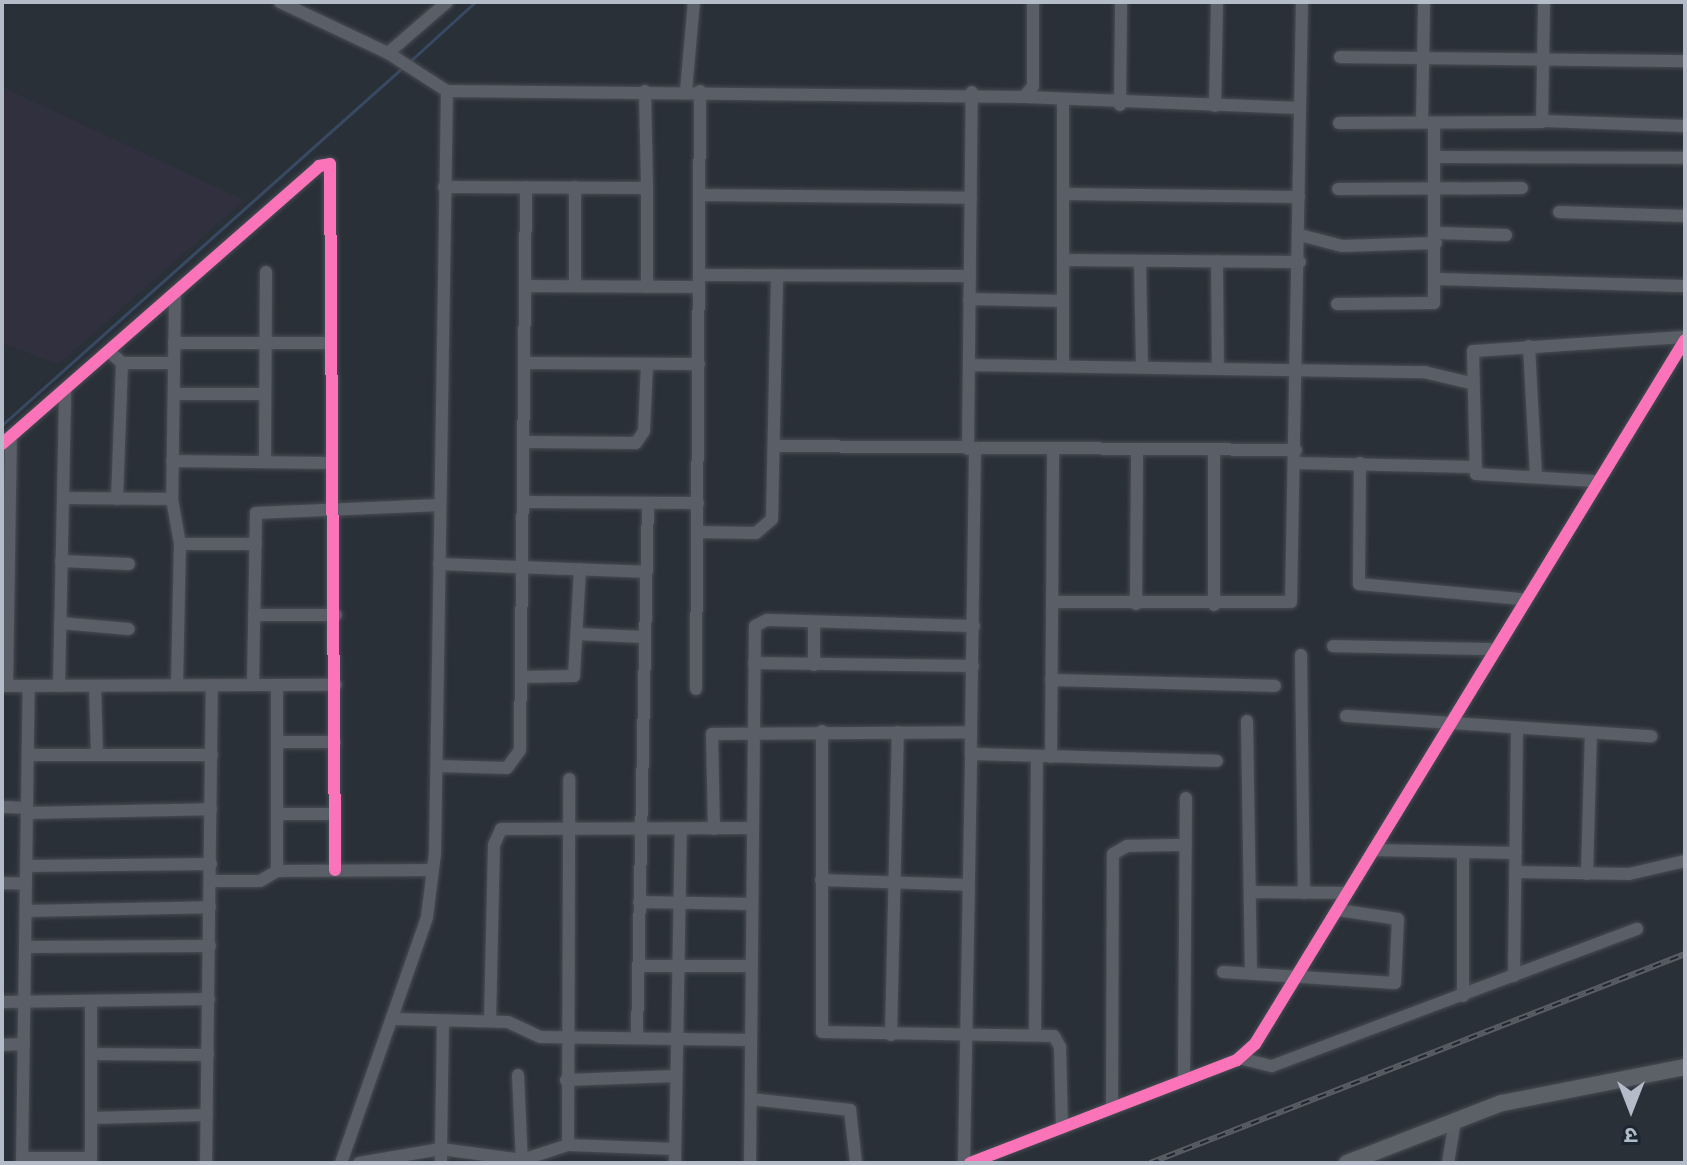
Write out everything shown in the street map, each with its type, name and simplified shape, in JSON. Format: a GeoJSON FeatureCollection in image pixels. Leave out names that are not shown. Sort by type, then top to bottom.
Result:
{"type":"FeatureCollection","features":[{"type":"Feature","properties":{"kind":"main road"},"geometry":{"type":"LineString","coordinates":[[1347,1163],[1502,1103],[1531,1087],[1685,1057]]}},
{"type":"Feature","properties":{"kind":"main road"},"geometry":{"type":"LineString","coordinates":[[1502,1103],[1685,1067]]}},
{"type":"Feature","properties":{"kind":"street"},"geometry":{"type":"LineString","coordinates":[[280,2],[392,56],[447,91],[972,92],[1063,104],[1300,108]]}},
{"type":"Feature","properties":{"kind":"street"},"geometry":{"type":"LineString","coordinates":[[392,56],[447,2]]}},
{"type":"Feature","properties":{"kind":"street"},"geometry":{"type":"LineString","coordinates":[[694,2],[693,91],[700,195],[696,689]]}},
{"type":"Feature","properties":{"kind":"street"},"geometry":{"type":"LineString","coordinates":[[1024,97],[1033,86],[1033,2]]}},
{"type":"Feature","properties":{"kind":"street"},"geometry":{"type":"LineString","coordinates":[[1120,105],[1121,2]]}},
{"type":"Feature","properties":{"kind":"street"},"geometry":{"type":"LineString","coordinates":[[1215,106],[1217,2]]}},
{"type":"Feature","properties":{"kind":"street"},"geometry":{"type":"LineString","coordinates":[[1052,602],[1214,605],[1291,602],[1300,262],[1302,2]]}},
{"type":"Feature","properties":{"kind":"street"},"geometry":{"type":"LineString","coordinates":[[1337,304],[1430,305],[1435,279],[1436,188],[1422,58],[1424,2]]}},
{"type":"Feature","properties":{"kind":"street"},"geometry":{"type":"LineString","coordinates":[[1543,121],[1544,2]]}},
{"type":"Feature","properties":{"kind":"street"},"geometry":{"type":"LineString","coordinates":[[1340,57],[1685,61]]}},
{"type":"Feature","properties":{"kind":"street"},"geometry":{"type":"LineString","coordinates":[[341,1163],[395,1019],[433,870],[447,91]]}},
{"type":"Feature","properties":{"kind":"street"},"geometry":{"type":"LineString","coordinates":[[645,91],[647,287]]}},
{"type":"Feature","properties":{"kind":"street"},"geometry":{"type":"LineString","coordinates":[[964,1163],[974,626],[969,365],[972,92]]}},
{"type":"Feature","properties":{"kind":"street"},"geometry":{"type":"LineString","coordinates":[[1063,104],[1063,366]]}},
{"type":"Feature","properties":{"kind":"street"},"geometry":{"type":"LineString","coordinates":[[1339,123],[1543,121],[1685,126]]}},
{"type":"Feature","properties":{"kind":"street"},"geometry":{"type":"LineString","coordinates":[[1435,157],[1685,158]]}},
{"type":"Feature","properties":{"kind":"street"},"geometry":{"type":"LineString","coordinates":[[335,870],[335,742],[336,685],[336,615],[335,506],[328,463],[332,169],[325,162],[175,296],[6,440],[4,686],[336,685]]}},
{"type":"Feature","properties":{"kind":"street"},"geometry":{"type":"LineString","coordinates":[[444,187],[647,188]]}},
{"type":"Feature","properties":{"kind":"street"},"geometry":{"type":"LineString","coordinates":[[437,766],[498,769],[516,761],[523,677],[526,566],[526,187]]}},
{"type":"Feature","properties":{"kind":"street"},"geometry":{"type":"LineString","coordinates":[[575,187],[575,286]]}},
{"type":"Feature","properties":{"kind":"street"},"geometry":{"type":"LineString","coordinates":[[1338,189],[1522,188]]}},
{"type":"Feature","properties":{"kind":"street"},"geometry":{"type":"LineString","coordinates":[[1063,194],[1299,197]]}},
{"type":"Feature","properties":{"kind":"street"},"geometry":{"type":"LineString","coordinates":[[700,195],[971,198]]}},
{"type":"Feature","properties":{"kind":"street"},"geometry":{"type":"LineString","coordinates":[[1559,212],[1685,216]]}},
{"type":"Feature","properties":{"kind":"street"},"geometry":{"type":"LineString","coordinates":[[1300,235],[1342,246],[1506,235]]}},
{"type":"Feature","properties":{"kind":"street"},"geometry":{"type":"LineString","coordinates":[[1063,260],[1300,262]]}},
{"type":"Feature","properties":{"kind":"street"},"geometry":{"type":"LineString","coordinates":[[1140,261],[1142,367]]}},
{"type":"Feature","properties":{"kind":"street"},"geometry":{"type":"LineString","coordinates":[[1217,261],[1218,368]]}},
{"type":"Feature","properties":{"kind":"street"},"geometry":{"type":"LineString","coordinates":[[265,461],[266,272]]}},
{"type":"Feature","properties":{"kind":"street"},"geometry":{"type":"LineString","coordinates":[[526,286],[647,287],[777,276],[970,276]]}},
{"type":"Feature","properties":{"kind":"street"},"geometry":{"type":"LineString","coordinates":[[698,532],[769,527],[775,446],[777,276]]}},
{"type":"Feature","properties":{"kind":"street"},"geometry":{"type":"LineString","coordinates":[[1435,279],[1685,286]]}},
{"type":"Feature","properties":{"kind":"street"},"geometry":{"type":"LineString","coordinates":[[175,296],[172,499],[180,544],[177,685]]}},
{"type":"Feature","properties":{"kind":"street"},"geometry":{"type":"LineString","coordinates":[[969,299],[1063,301]]}},
{"type":"Feature","properties":{"kind":"street"},"geometry":{"type":"LineString","coordinates":[[1594,481],[1536,476],[1479,476],[1472,467],[1470,383],[1473,351],[1685,339]]}},
{"type":"Feature","properties":{"kind":"street"},"geometry":{"type":"LineString","coordinates":[[970,1163],[1239,1058],[1297,978],[1522,599],[1685,339]]}},
{"type":"Feature","properties":{"kind":"street"},"geometry":{"type":"LineString","coordinates":[[174,343],[331,343]]}},
{"type":"Feature","properties":{"kind":"street"},"geometry":{"type":"LineString","coordinates":[[1529,346],[1536,476]]}},
{"type":"Feature","properties":{"kind":"street"},"geometry":{"type":"LineString","coordinates":[[110,352],[122,363],[174,363]]}},
{"type":"Feature","properties":{"kind":"street"},"geometry":{"type":"LineString","coordinates":[[117,499],[122,363]]}},
{"type":"Feature","properties":{"kind":"street"},"geometry":{"type":"LineString","coordinates":[[527,363],[699,364]]}},
{"type":"Feature","properties":{"kind":"street"},"geometry":{"type":"LineString","coordinates":[[527,442],[636,443],[644,431],[647,364]]}},
{"type":"Feature","properties":{"kind":"street"},"geometry":{"type":"LineString","coordinates":[[969,365],[1424,372],[1470,383]]}},
{"type":"Feature","properties":{"kind":"street"},"geometry":{"type":"LineString","coordinates":[[59,686],[65,390]]}},
{"type":"Feature","properties":{"kind":"street"},"geometry":{"type":"LineString","coordinates":[[174,394],[265,394]]}},
{"type":"Feature","properties":{"kind":"street"},"geometry":{"type":"LineString","coordinates":[[775,446],[1214,450],[1360,463],[1472,467]]}},
{"type":"Feature","properties":{"kind":"street"},"geometry":{"type":"LineString","coordinates":[[1035,1035],[1044,757],[1051,680],[1053,449]]}},
{"type":"Feature","properties":{"kind":"street"},"geometry":{"type":"LineString","coordinates":[[1136,604],[1137,450]]}},
{"type":"Feature","properties":{"kind":"street"},"geometry":{"type":"LineString","coordinates":[[1214,450],[1214,605]]}},
{"type":"Feature","properties":{"kind":"street"},"geometry":{"type":"LineString","coordinates":[[172,461],[328,463]]}},
{"type":"Feature","properties":{"kind":"street"},"geometry":{"type":"LineString","coordinates":[[1360,463],[1359,584],[1522,599]]}},
{"type":"Feature","properties":{"kind":"street"},"geometry":{"type":"LineString","coordinates":[[63,498],[172,499]]}},
{"type":"Feature","properties":{"kind":"street"},"geometry":{"type":"LineString","coordinates":[[527,502],[698,503]]}},
{"type":"Feature","properties":{"kind":"street"},"geometry":{"type":"LineString","coordinates":[[637,1035],[644,572],[648,503]]}},
{"type":"Feature","properties":{"kind":"street"},"geometry":{"type":"LineString","coordinates":[[253,685],[256,544],[262,510],[440,505]]}},
{"type":"Feature","properties":{"kind":"street"},"geometry":{"type":"LineString","coordinates":[[180,544],[256,544]]}},
{"type":"Feature","properties":{"kind":"street"},"geometry":{"type":"LineString","coordinates":[[61,561],[129,564]]}},
{"type":"Feature","properties":{"kind":"street"},"geometry":{"type":"LineString","coordinates":[[439,564],[644,572]]}},
{"type":"Feature","properties":{"kind":"street"},"geometry":{"type":"LineString","coordinates":[[523,677],[574,676],[580,569]]}},
{"type":"Feature","properties":{"kind":"street"},"geometry":{"type":"LineString","coordinates":[[254,615],[336,615]]}},
{"type":"Feature","properties":{"kind":"street"},"geometry":{"type":"LineString","coordinates":[[750,1163],[754,663],[759,622],[974,626]]}},
{"type":"Feature","properties":{"kind":"street"},"geometry":{"type":"LineString","coordinates":[[60,623],[129,629]]}},
{"type":"Feature","properties":{"kind":"street"},"geometry":{"type":"LineString","coordinates":[[814,624],[814,665]]}},
{"type":"Feature","properties":{"kind":"street"},"geometry":{"type":"LineString","coordinates":[[578,634],[643,637]]}},
{"type":"Feature","properties":{"kind":"street"},"geometry":{"type":"LineString","coordinates":[[1333,646],[1492,649]]}},
{"type":"Feature","properties":{"kind":"street"},"geometry":{"type":"LineString","coordinates":[[1301,655],[1304,893]]}},
{"type":"Feature","properties":{"kind":"street"},"geometry":{"type":"LineString","coordinates":[[754,663],[973,666]]}},
{"type":"Feature","properties":{"kind":"street"},"geometry":{"type":"LineString","coordinates":[[1051,680],[1275,686]]}},
{"type":"Feature","properties":{"kind":"street"},"geometry":{"type":"LineString","coordinates":[[206,1163],[212,685]]}},
{"type":"Feature","properties":{"kind":"street"},"geometry":{"type":"LineString","coordinates":[[277,685],[277,871]]}},
{"type":"Feature","properties":{"kind":"street"},"geometry":{"type":"LineString","coordinates":[[29,686],[22,1160],[91,1161],[91,1001]]}},
{"type":"Feature","properties":{"kind":"street"},"geometry":{"type":"LineString","coordinates":[[95,686],[97,755]]}},
{"type":"Feature","properties":{"kind":"street"},"geometry":{"type":"LineString","coordinates":[[1346,716],[1517,730],[1651,736]]}},
{"type":"Feature","properties":{"kind":"street"},"geometry":{"type":"LineString","coordinates":[[1247,721],[1251,973]]}},
{"type":"Feature","properties":{"kind":"street"},"geometry":{"type":"LineString","coordinates":[[714,829],[712,734],[753,730],[971,732]]}},
{"type":"Feature","properties":{"kind":"street"},"geometry":{"type":"LineString","coordinates":[[1514,976],[1517,730]]}},
{"type":"Feature","properties":{"kind":"street"},"geometry":{"type":"LineString","coordinates":[[822,731],[819,1027],[827,1035],[1054,1036],[1060,1047],[1062,1128]]}},
{"type":"Feature","properties":{"kind":"street"},"geometry":{"type":"LineString","coordinates":[[891,1035],[898,883],[898,732]]}},
{"type":"Feature","properties":{"kind":"street"},"geometry":{"type":"LineString","coordinates":[[1587,874],[1591,733]]}},
{"type":"Feature","properties":{"kind":"street"},"geometry":{"type":"LineString","coordinates":[[279,742],[335,742]]}},
{"type":"Feature","properties":{"kind":"street"},"geometry":{"type":"LineString","coordinates":[[971,754],[1217,761]]}},
{"type":"Feature","properties":{"kind":"street"},"geometry":{"type":"LineString","coordinates":[[28,755],[212,755]]}},
{"type":"Feature","properties":{"kind":"street"},"geometry":{"type":"LineString","coordinates":[[568,1145],[565,1036],[571,831],[569,779]]}},
{"type":"Feature","properties":{"kind":"street"},"geometry":{"type":"LineString","coordinates":[[1184,1079],[1186,798]]}},
{"type":"Feature","properties":{"kind":"street"},"geometry":{"type":"LineString","coordinates":[[2,807],[27,810],[211,809]]}},
{"type":"Feature","properties":{"kind":"street"},"geometry":{"type":"LineString","coordinates":[[279,814],[335,814]]}},
{"type":"Feature","properties":{"kind":"street"},"geometry":{"type":"LineString","coordinates":[[490,1021],[495,835],[512,828],[640,831],[753,828]]}},
{"type":"Feature","properties":{"kind":"street"},"geometry":{"type":"LineString","coordinates":[[359,1163],[441,1156],[522,1162],[568,1145],[675,1156],[681,830]]}},
{"type":"Feature","properties":{"kind":"street"},"geometry":{"type":"LineString","coordinates":[[1112,1107],[1113,854],[1127,846],[1186,845]]}},
{"type":"Feature","properties":{"kind":"street"},"geometry":{"type":"LineString","coordinates":[[1373,850],[1516,853]]}},
{"type":"Feature","properties":{"kind":"street"},"geometry":{"type":"LineString","coordinates":[[1463,852],[1463,996]]}},
{"type":"Feature","properties":{"kind":"street"},"geometry":{"type":"LineString","coordinates":[[1515,872],[1587,874],[1685,861]]}},
{"type":"Feature","properties":{"kind":"street"},"geometry":{"type":"LineString","coordinates":[[27,866],[211,864]]}},
{"type":"Feature","properties":{"kind":"street"},"geometry":{"type":"LineString","coordinates":[[210,881],[260,881],[277,871],[433,870]]}},
{"type":"Feature","properties":{"kind":"street"},"geometry":{"type":"LineString","coordinates":[[821,880],[968,885]]}},
{"type":"Feature","properties":{"kind":"street"},"geometry":{"type":"LineString","coordinates":[[2,883],[26,884]]}},
{"type":"Feature","properties":{"kind":"street"},"geometry":{"type":"LineString","coordinates":[[1252,892],[1347,893]]}},
{"type":"Feature","properties":{"kind":"street"},"geometry":{"type":"LineString","coordinates":[[639,902],[752,904]]}},
{"type":"Feature","properties":{"kind":"street"},"geometry":{"type":"LineString","coordinates":[[26,911],[210,907]]}},
{"type":"Feature","properties":{"kind":"street"},"geometry":{"type":"LineString","coordinates":[[1223,972],[1388,985],[1399,979],[1398,919],[1338,910]]}},
{"type":"Feature","properties":{"kind":"street"},"geometry":{"type":"LineString","coordinates":[[1239,1058],[1272,1066],[1637,929]]}},
{"type":"Feature","properties":{"kind":"street"},"geometry":{"type":"LineString","coordinates":[[26,947],[210,946]]}},
{"type":"Feature","properties":{"kind":"street"},"geometry":{"type":"LineString","coordinates":[[638,966],[752,966]]}},
{"type":"Feature","properties":{"kind":"street"},"geometry":{"type":"LineString","coordinates":[[2,1002],[209,999]]}},
{"type":"Feature","properties":{"kind":"street"},"geometry":{"type":"LineString","coordinates":[[395,1019],[490,1021],[565,1036],[637,1035],[751,1040]]}},
{"type":"Feature","properties":{"kind":"street"},"geometry":{"type":"LineString","coordinates":[[441,1156],[443,1021]]}},
{"type":"Feature","properties":{"kind":"street"},"geometry":{"type":"LineString","coordinates":[[2,1045],[24,1044]]}},
{"type":"Feature","properties":{"kind":"street"},"geometry":{"type":"LineString","coordinates":[[91,1054],[208,1055]]}},
{"type":"Feature","properties":{"kind":"street"},"geometry":{"type":"LineString","coordinates":[[518,1075],[522,1162]]}},
{"type":"Feature","properties":{"kind":"street"},"geometry":{"type":"LineString","coordinates":[[566,1080],[675,1076]]}},
{"type":"Feature","properties":{"kind":"street"},"geometry":{"type":"LineString","coordinates":[[751,1099],[850,1110],[856,1163]]}},
{"type":"Feature","properties":{"kind":"street"},"geometry":{"type":"LineString","coordinates":[[91,1118],[207,1115]]}},
{"type":"Feature","properties":{"kind":"street"},"geometry":{"type":"LineString","coordinates":[[1448,1163],[1455,1121]]}},
{"type":"Feature","properties":{"kind":"shaded area"},"geometry":{"type":"Polygon","coordinates":[[[2,87],[244,200],[59,364],[2,343],[2,87]]]}},
{"type":"Feature","properties":{"kind":"waterway"},"geometry":{"type":"LineString","coordinates":[[408,63],[475,2]]}},
{"type":"Feature","properties":{"kind":"waterway"},"geometry":{"type":"LineString","coordinates":[[2,425],[402,68]]}},
{"type":"Feature","properties":{"kind":"railway"},"geometry":{"type":"LineString","coordinates":[[1150,1163],[1685,954]]}},
{"type":"Feature","properties":{"kind":"cycle path"},"geometry":{"type":"LineString","coordinates":[[2,444],[319,166],[330,164],[335,870]]}},
{"type":"Feature","properties":{"kind":"cycle path"},"geometry":{"type":"LineString","coordinates":[[970,1163],[1237,1060],[1255,1044],[1685,340]]}}]}
